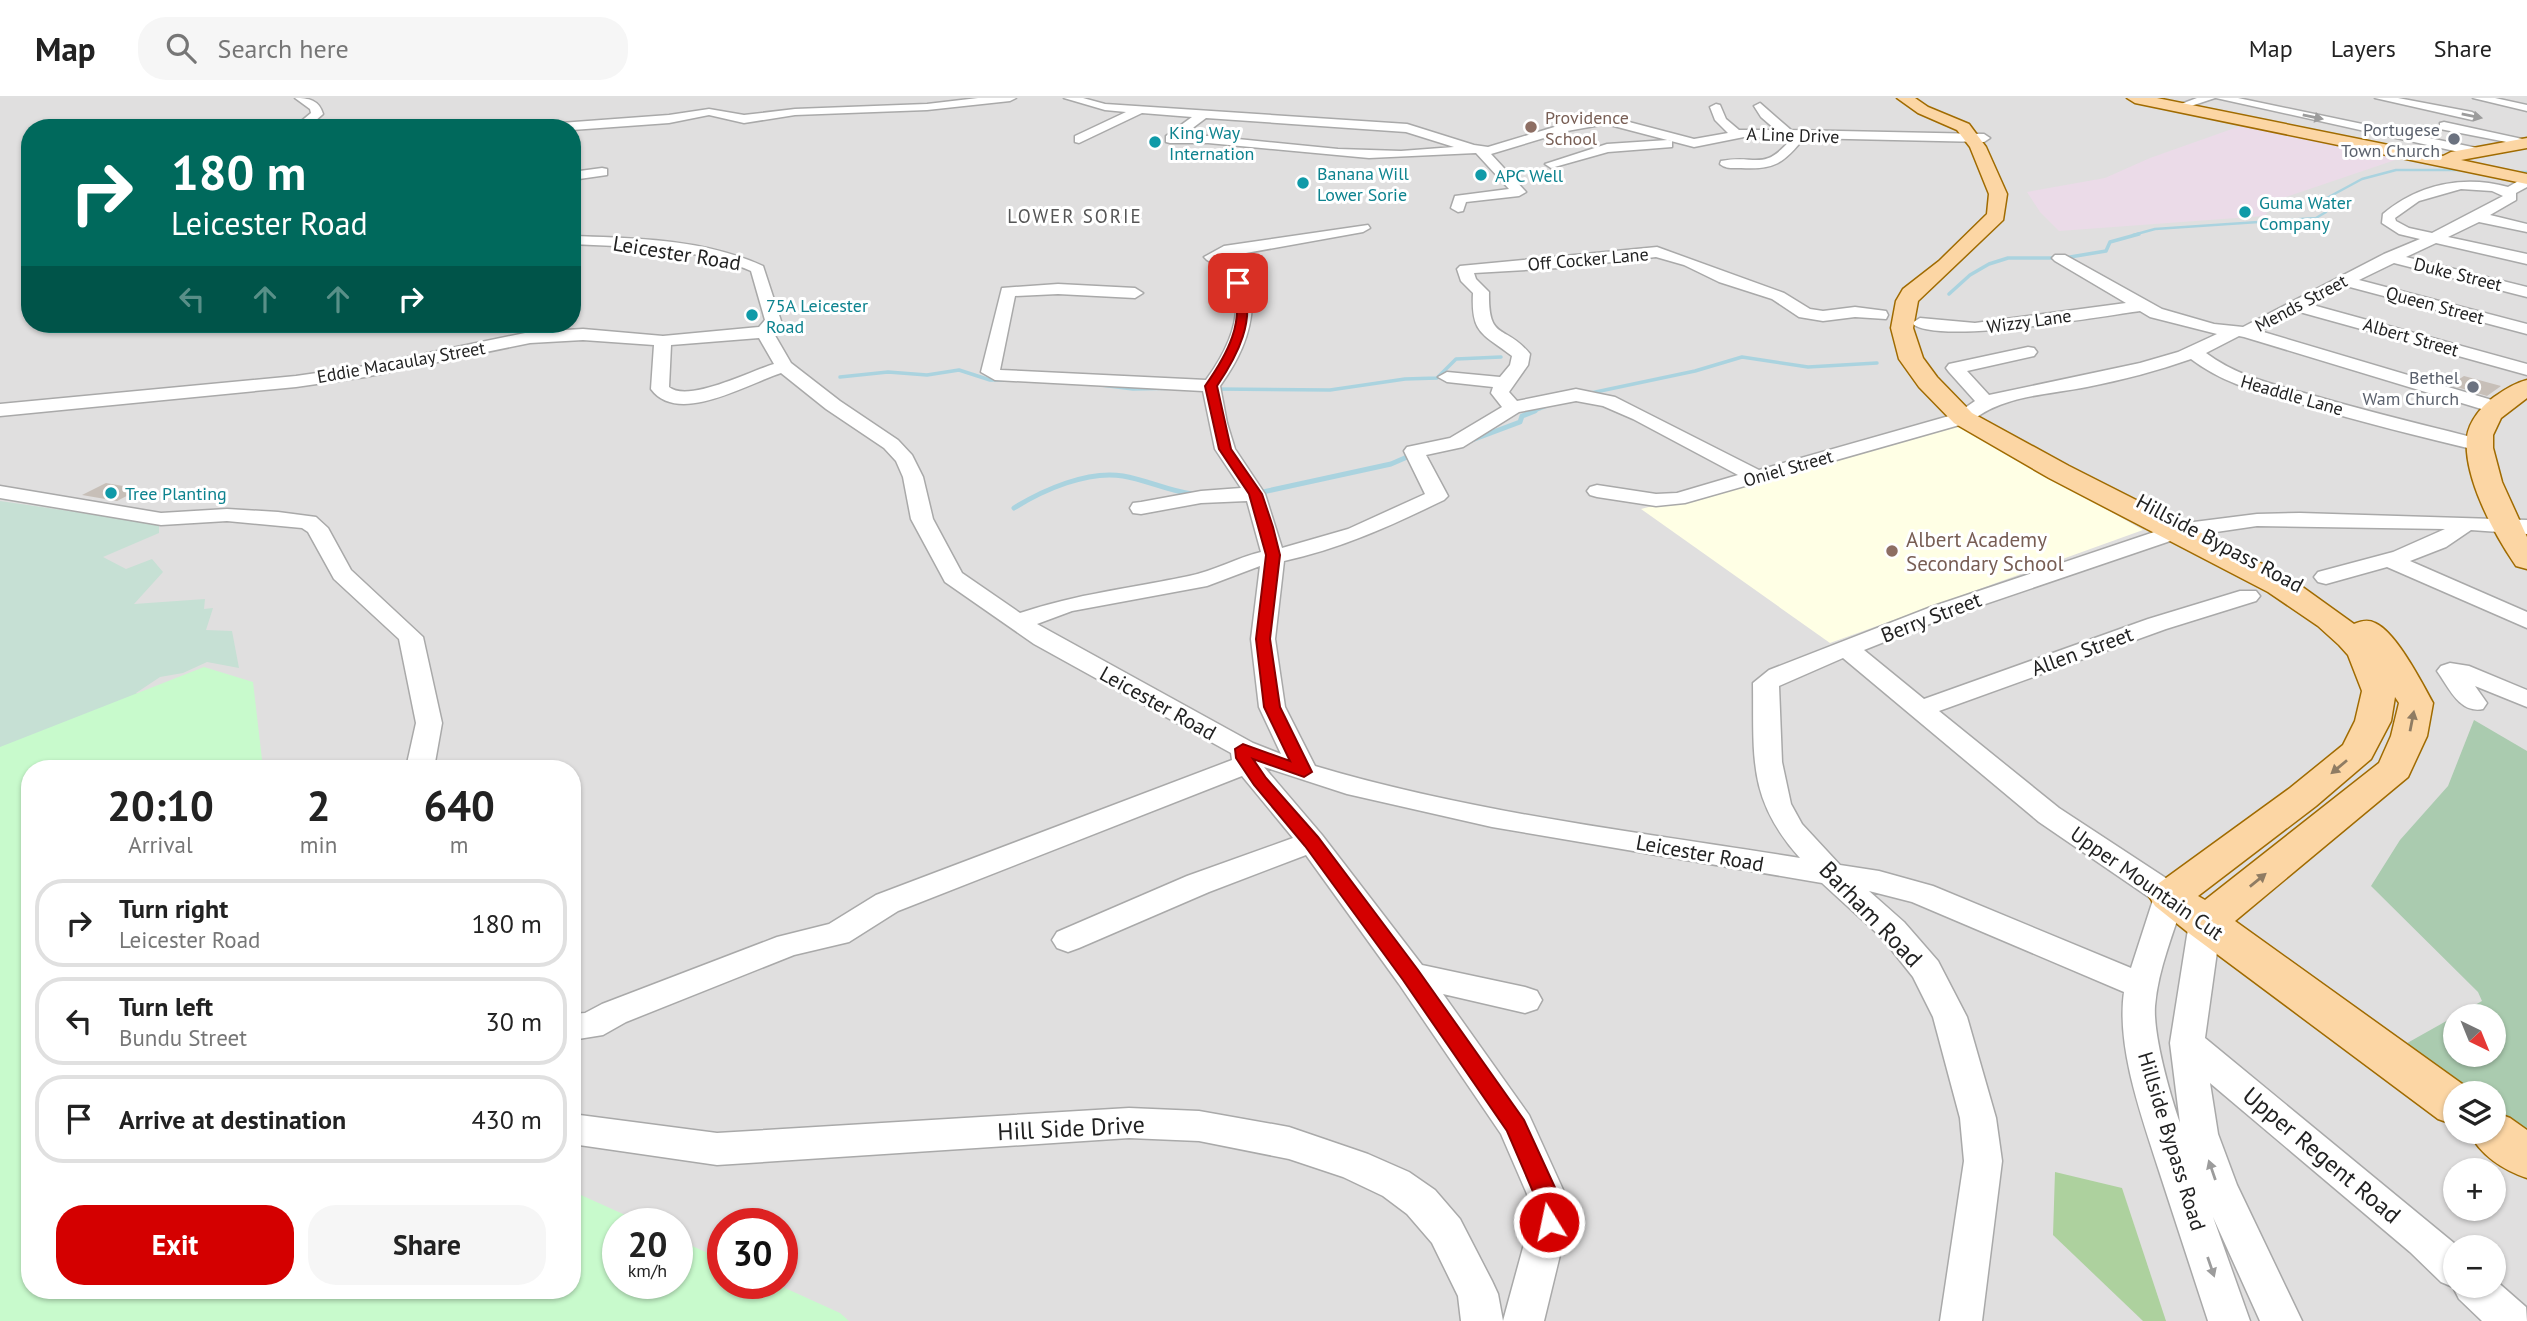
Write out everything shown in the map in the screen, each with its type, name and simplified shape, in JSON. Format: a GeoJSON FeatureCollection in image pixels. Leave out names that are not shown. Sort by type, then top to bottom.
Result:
{"type":"FeatureCollection","features":[{"type":"Feature","properties":{"kind":"main road","name":"Hillside Bypass Road"},"geometry":{"type":"LineString","coordinates":[[1905,98],[1923,110],[1963,127],[1993,146],[2014,207],[2012,217],[1983,251],[1930,296],[1924,305],[1920,323],[1927,352],[1935,367],[1974,409]]}},
{"type":"Feature","properties":{"kind":"main road","name":"Hillside Bypass Road"},"geometry":{"type":"LineString","coordinates":[[1915,98],[1979,129],[1984,133],[1979,139]]}},
{"type":"Feature","properties":{"kind":"main road"},"geometry":{"type":"LineString","coordinates":[[2135,98],[2440,162],[2519,189]]}},
{"type":"Feature","properties":{"kind":"main road","name":"Hillside Bypass Road"},"geometry":{"type":"LineString","coordinates":[[1979,139],[1998,194],[1996,216],[1946,265],[1911,294],[1902,317],[1902,328],[1911,359],[1945,402],[1974,409],[2187,529],[2329,619],[2364,653],[2379,691],[2373,721],[2358,751],[2303,797],[2170,896]]}},
{"type":"Feature","properties":{"kind":"main road"},"geometry":{"type":"LineString","coordinates":[[2440,162],[2526,143]]}},
{"type":"Feature","properties":{"kind":"main road"},"geometry":{"type":"LineString","coordinates":[[2527,387],[2496,407],[2480,434],[2487,477],[2516,526],[2512,541],[2527,560]]}},
{"type":"Feature","properties":{"kind":"main road","name":"Hillside Bypass Road"},"geometry":{"type":"LineString","coordinates":[[2187,529],[2304,586],[2354,620],[2374,637],[2388,654],[2416,703],[2409,736],[2395,769],[2205,923]]}},
{"type":"Feature","properties":{"kind":"main road","name":"Upper Mountain Cut"},"geometry":{"type":"LineString","coordinates":[[2170,896],[2443,1096]]}},
{"type":"Feature","properties":{"kind":"main road"},"geometry":{"type":"LineString","coordinates":[[2506,1142],[2527,1157]]}},
{"type":"Feature","properties":{"kind":"street"},"geometry":{"type":"LineString","coordinates":[[301,98],[315,107],[317,114],[311,119]]}},
{"type":"Feature","properties":{"kind":"street"},"geometry":{"type":"LineString","coordinates":[[581,125],[709,113],[744,119],[795,112],[927,107],[1010,98]]}},
{"type":"Feature","properties":{"kind":"street"},"geometry":{"type":"LineString","coordinates":[[1070,98],[1096,106],[1139,110],[1407,128],[1476,149],[1520,192],[1479,195],[1460,200],[1458,208]]}},
{"type":"Feature","properties":{"kind":"street"},"geometry":{"type":"LineString","coordinates":[[2179,107],[2209,98]]}},
{"type":"Feature","properties":{"kind":"street"},"geometry":{"type":"LineString","coordinates":[[2222,98],[2477,152]]}},
{"type":"Feature","properties":{"kind":"street"},"geometry":{"type":"LineString","coordinates":[[2381,98],[2483,118]]}},
{"type":"Feature","properties":{"kind":"street"},"geometry":{"type":"LineString","coordinates":[[2479,98],[2527,108]]}},
{"type":"Feature","properties":{"kind":"street"},"geometry":{"type":"LineString","coordinates":[[1726,163],[1762,164],[1781,160],[1794,134],[1765,115],[1760,106]]}},
{"type":"Feature","properties":{"kind":"street"},"geometry":{"type":"LineString","coordinates":[[1716,107],[1721,120],[1735,133]]}},
{"type":"Feature","properties":{"kind":"street"},"geometry":{"type":"LineString","coordinates":[[1079,139],[1139,110]]}},
{"type":"Feature","properties":{"kind":"street"},"geometry":{"type":"LineString","coordinates":[[1202,115],[1170,138],[1393,156],[1476,149]]}},
{"type":"Feature","properties":{"kind":"street","name":"A Line Drive"},"geometry":{"type":"LineString","coordinates":[[1476,149],[1495,150],[1542,134],[1606,120],[1694,143],[1709,142],[1735,133],[1979,139]]}},
{"type":"Feature","properties":{"kind":"street"},"geometry":{"type":"LineString","coordinates":[[2425,123],[2526,143]]}},
{"type":"Feature","properties":{"kind":"street"},"geometry":{"type":"LineString","coordinates":[[1551,164],[1607,148],[1694,143]]}},
{"type":"Feature","properties":{"kind":"street"},"geometry":{"type":"LineString","coordinates":[[581,175],[602,172]]}},
{"type":"Feature","properties":{"kind":"street"},"geometry":{"type":"LineString","coordinates":[[2519,189],[2481,186],[2441,188],[2418,197],[2388,217],[2389,223],[2404,231],[2527,259]]}},
{"type":"Feature","properties":{"kind":"street","name":"Mends Street"},"geometry":{"type":"LineString","coordinates":[[1974,409],[2115,374],[2214,344],[2389,257],[2477,217],[2519,189]]}},
{"type":"Feature","properties":{"kind":"street"},"geometry":{"type":"LineString","coordinates":[[2477,217],[2527,228]]}},
{"type":"Feature","properties":{"kind":"street"},"geometry":{"type":"LineString","coordinates":[[1304,772],[1272,707],[1270,693],[1263,639],[1273,555],[1255,494],[1225,449],[1217,423],[1211,386],[1228,362],[1238,335],[1244,301],[1238,283],[1238,271],[1212,257],[1224,251],[1363,228]]}},
{"type":"Feature","properties":{"kind":"street","name":"Leicester Road"},"geometry":{"type":"LineString","coordinates":[[581,241],[666,247],[750,264],[758,268],[760,283],[772,310],[773,321],[764,332],[784,366],[833,405],[891,444],[905,459],[913,477],[922,519],[953,577],[1077,659],[1245,757],[1394,796],[1492,817],[1833,876],[1858,877],[1922,894],[2141,986]]}},
{"type":"Feature","properties":{"kind":"street","name":"Off Cocker Lane"},"geometry":{"type":"LineString","coordinates":[[1504,383],[1521,365],[1521,355],[1485,327],[1480,317],[1481,292],[1469,281],[1465,270],[1657,252],[1678,257],[1726,279],[1778,296],[1805,313],[1823,316],[1855,312],[1880,315]]}},
{"type":"Feature","properties":{"kind":"street","name":"Duke Street"},"geometry":{"type":"LineString","coordinates":[[2389,257],[2527,292]]}},
{"type":"Feature","properties":{"kind":"street"},"geometry":{"type":"LineString","coordinates":[[2060,258],[2139,306],[2190,323],[2241,332],[2496,407]]}},
{"type":"Feature","properties":{"kind":"street","name":"Queen Street"},"geometry":{"type":"LineString","coordinates":[[2344,281],[2527,330]]}},
{"type":"Feature","properties":{"kind":"street"},"geometry":{"type":"LineString","coordinates":[[1135,293],[1109,285],[1008,291],[1000,340],[990,372],[996,375],[1042,378],[1211,386]]}},
{"type":"Feature","properties":{"kind":"street","name":"Albert Street"},"geometry":{"type":"LineString","coordinates":[[2294,304],[2527,370]]}},
{"type":"Feature","properties":{"kind":"street","name":"Wizzy Lane"},"geometry":{"type":"LineString","coordinates":[[1920,323],[1975,328],[2139,306]]}},
{"type":"Feature","properties":{"kind":"street","name":"Eddie Macaulay Street"},"geometry":{"type":"LineString","coordinates":[[0,410],[336,376],[537,337],[599,336],[663,341],[764,332]]}},
{"type":"Feature","properties":{"kind":"street"},"geometry":{"type":"LineString","coordinates":[[663,341],[660,389],[665,395],[674,398],[699,397],[784,366]]}},
{"type":"Feature","properties":{"kind":"street","name":"Headdle Lane"},"geometry":{"type":"LineString","coordinates":[[2192,351],[2218,371],[2242,381],[2384,422],[2480,445]]}},
{"type":"Feature","properties":{"kind":"street"},"geometry":{"type":"LineString","coordinates":[[1974,409],[1955,368],[2028,352]]}},
{"type":"Feature","properties":{"kind":"street"},"geometry":{"type":"LineString","coordinates":[[1447,376],[1504,383],[1500,393],[1513,408]]}},
{"type":"Feature","properties":{"kind":"street"},"geometry":{"type":"LineString","coordinates":[[1019,622],[1067,605],[1199,582],[1243,562],[1318,547],[1356,534],[1437,496],[1414,451],[1456,443],[1513,408],[1576,395],[1592,397],[1640,415],[1712,456],[1757,477]]}},
{"type":"Feature","properties":{"kind":"street","name":"Oniel Street"},"geometry":{"type":"LineString","coordinates":[[1597,491],[1670,500],[1757,477],[1974,409]]}},
{"type":"Feature","properties":{"kind":"street"},"geometry":{"type":"LineString","coordinates":[[0,492],[162,519],[197,515],[253,516],[308,522],[317,528],[342,574],[411,637],[429,723],[421,760]]}},
{"type":"Feature","properties":{"kind":"street"},"geometry":{"type":"LineString","coordinates":[[1141,508],[1201,497],[1255,494]]}},
{"type":"Feature","properties":{"kind":"street","name":"Berry Street"},"geometry":{"type":"LineString","coordinates":[[1770,679],[1939,612],[2187,529],[2257,520],[2301,519],[2466,523]]}},
{"type":"Feature","properties":{"kind":"street"},"geometry":{"type":"LineString","coordinates":[[2326,577],[2427,547],[2460,530],[2466,523],[2516,526]]}},
{"type":"Feature","properties":{"kind":"street"},"geometry":{"type":"LineString","coordinates":[[2387,559],[2527,621]]}},
{"type":"Feature","properties":{"kind":"street","name":"Allen Street"},"geometry":{"type":"LineString","coordinates":[[1918,710],[2157,624],[2248,596]]}},
{"type":"Feature","properties":{"kind":"street","name":"Upper Mountain Cut"},"geometry":{"type":"LineString","coordinates":[[1848,650],[2049,815],[2170,896]]}},
{"type":"Feature","properties":{"kind":"street"},"geometry":{"type":"LineString","coordinates":[[2474,703],[2450,671],[2460,671],[2527,699]]}},
{"type":"Feature","properties":{"kind":"street","name":"Barham Road"},"geometry":{"type":"LineString","coordinates":[[1770,679],[1764,688],[1768,762],[1777,804],[1791,830],[1833,876],[1893,930],[1926,970],[1950,1017],[1978,1118],[1983,1161],[1961,1321]]}},
{"type":"Feature","properties":{"kind":"street"},"geometry":{"type":"LineString","coordinates":[[581,1027],[591,1026],[614,1013],[788,945],[838,934],[887,903],[1245,757],[1312,842],[1410,975],[1516,1126],[1546,1194],[1549,1222],[1523,1321]]}},
{"type":"Feature","properties":{"kind":"street"},"geometry":{"type":"LineString","coordinates":[[1068,940],[1198,884],[1312,842]]}},
{"type":"Feature","properties":{"kind":"street","name":"Hillside Bypass Road"},"geometry":{"type":"LineString","coordinates":[[2170,896],[2141,986],[2138,1010],[2140,1033],[2160,1117],[2229,1321]]}},
{"type":"Feature","properties":{"kind":"street","name":"Hillside Bypass Road"},"geometry":{"type":"LineString","coordinates":[[2205,923],[2187,1043],[2200,1134],[2218,1186],[2281,1321]]}},
{"type":"Feature","properties":{"kind":"street"},"geometry":{"type":"LineString","coordinates":[[1410,975],[1525,1000]]}},
{"type":"Feature","properties":{"kind":"street","name":"Upper Regent Road"},"geometry":{"type":"LineString","coordinates":[[2187,1043],[2443,1258]]}},
{"type":"Feature","properties":{"kind":"street","name":"Hill Side Drive"},"geometry":{"type":"LineString","coordinates":[[581,1130],[717,1149],[1129,1123],[1199,1126],[1289,1143],[1355,1165],[1396,1184],[1421,1202],[1446,1231],[1478,1294],[1482,1321]]}},
{"type":"Feature","properties":{"kind":"street"},"geometry":{"type":"LineString","coordinates":[[2486,1298],[2511,1321]]}},
{"type":"Feature","properties":{"kind":"shaded area"},"geometry":{"type":"Polygon","coordinates":[[[0,98],[2527,98],[2527,1321],[618,1321],[581,1293],[581,760],[21,760],[21,792],[0,847],[0,98]]]}},
{"type":"Feature","properties":{"kind":"shaded area"},"geometry":{"type":"Polygon","coordinates":[[[2246,124],[2404,157],[2280,199],[2264,216],[2059,231],[2040,212],[2027,192],[2105,178],[2150,158],[2246,124]]]}},
{"type":"Feature","properties":{"kind":"shaded area","name":"Albert Academy Secondary School"},"geometry":{"type":"Polygon","coordinates":[[[1959,425],[2143,530],[1830,643],[1641,509],[1959,425]]]}},
{"type":"Feature","properties":{"kind":"shaded area"},"geometry":{"type":"Polygon","coordinates":[[[0,501],[159,524],[159,533],[103,557],[126,569],[152,559],[163,572],[134,604],[205,599],[204,609],[213,608],[206,630],[232,631],[239,668],[207,662],[183,673],[160,677],[136,693],[140,697],[0,748],[0,501]]]}},
{"type":"Feature","properties":{"kind":"shaded area"},"geometry":{"type":"Polygon","coordinates":[[[2474,720],[2527,751],[2527,1150],[2506,1134],[2506,1081],[2443,1081],[2443,1088],[2393,1051],[2443,1023],[2443,1068],[2506,1068],[2506,1004],[2477,1004],[2482,1001],[2478,992],[2371,886],[2400,840],[2448,786],[2474,720]]]}},
{"type":"Feature","properties":{"kind":"green space"},"geometry":{"type":"Polygon","coordinates":[[[204,667],[253,682],[262,760],[21,760],[21,1299],[581,1299],[581,1195],[610,1208],[602,1208],[602,1299],[693,1299],[693,1246],[707,1253],[707,1299],[798,1299],[798,1294],[840,1313],[849,1321],[0,1321],[0,747],[204,667]]]}},
{"type":"Feature","properties":{"kind":"green space"},"geometry":{"type":"Polygon","coordinates":[[[2055,1172],[2122,1188],[2166,1321],[2143,1321],[2053,1235],[2055,1172]]]}},
{"type":"Feature","properties":{"kind":"building","name":"Bethel Wam Church"},"geometry":{"type":"Polygon","coordinates":[[[2464,376],[2501,386],[2487,396],[2450,385],[2464,376]]]}},
{"type":"Feature","properties":{"kind":"building","name":"Tree Planting"},"geometry":{"type":"Polygon","coordinates":[[[106,483],[140,489],[117,501],[82,495],[106,483]]]}},
{"type":"Feature","properties":{"kind":"waterway"},"geometry":{"type":"LineString","coordinates":[[2133,235],[2155,229],[2316,218],[2326,212],[2329,205],[2325,199],[2362,179],[2396,170],[2458,170]]}},
{"type":"Feature","properties":{"kind":"waterway"},"geometry":{"type":"LineString","coordinates":[[2509,172],[2527,172]]}},
{"type":"Feature","properties":{"kind":"waterway"},"geometry":{"type":"LineString","coordinates":[[1949,294],[1970,275],[1989,264],[2008,258],[2064,258],[2106,251],[2110,242],[2139,234]]}},
{"type":"Feature","properties":{"kind":"waterway"},"geometry":{"type":"LineString","coordinates":[[1215,389],[1330,390],[1405,379],[1437,378],[1456,359],[1501,357]]}},
{"type":"Feature","properties":{"kind":"waterway"},"geometry":{"type":"LineString","coordinates":[[1586,394],[1695,371],[1742,357],[1808,367],[1877,363]]}},
{"type":"Feature","properties":{"kind":"waterway"},"geometry":{"type":"LineString","coordinates":[[840,377],[888,372],[927,375],[959,370],[990,380],[1016,380]]}},
{"type":"Feature","properties":{"kind":"waterway"},"geometry":{"type":"LineString","coordinates":[[1101,385],[1133,389],[1180,388]]}},
{"type":"Feature","properties":{"kind":"waterway"},"geometry":{"type":"LineString","coordinates":[[1531,412],[1552,404]]}},
{"type":"Feature","properties":{"kind":"waterway"},"geometry":{"type":"LineString","coordinates":[[1472,440],[1520,422],[1522,416],[1535,411]]}},
{"type":"Feature","properties":{"kind":"waterway"},"geometry":{"type":"LineString","coordinates":[[1258,493],[1391,464],[1414,454]]}},
{"type":"Feature","properties":{"kind":"waterway"},"geometry":{"type":"LineString","coordinates":[[1014,508],[1052,488],[1095,476],[1123,476],[1192,494]]}},
{"type":"Feature","properties":{"kind":"place","name":"Providence School"},"geometry":{"type":"Point","coordinates":[1531,127]}},
{"type":"Feature","properties":{"kind":"place","name":"Portugese Town Church"},"geometry":{"type":"Point","coordinates":[2454,139]}},
{"type":"Feature","properties":{"kind":"place","name":"King Way Internation"},"geometry":{"type":"Point","coordinates":[1155,142]}},
{"type":"Feature","properties":{"kind":"place","name":"APC Well"},"geometry":{"type":"Point","coordinates":[1481,175]}},
{"type":"Feature","properties":{"kind":"place","name":"Banana Will Lower Sorie"},"geometry":{"type":"Point","coordinates":[1303,183]}},
{"type":"Feature","properties":{"kind":"place","name":"Guma Water Company"},"geometry":{"type":"Point","coordinates":[2245,212]}},
{"type":"Feature","properties":{"kind":"place","name":"75A Leicester Road"},"geometry":{"type":"Point","coordinates":[752,315]}},
{"type":"Feature","properties":{"kind":"place","name":"Bethel Wam Church"},"geometry":{"type":"Point","coordinates":[2473,387]}},
{"type":"Feature","properties":{"kind":"place","name":"Tree Planting"},"geometry":{"type":"Point","coordinates":[111,493]}},
{"type":"Feature","properties":{"kind":"place","name":"Albert Academy Secondary School"},"geometry":{"type":"Point","coordinates":[1892,551]}},
{"type":"Feature","properties":{"kind":"district","name":"LOWER SORIE"},"geometry":{"type":"Point","coordinates":[1075,216]}},
{"type":"Feature","properties":{"kind":"route"},"geometry":{"type":"LineString","coordinates":[[1238,283],[1244,301],[1238,335],[1228,362],[1211,386],[1213,403],[1225,449],[1255,494],[1273,555],[1263,639],[1272,707],[1304,772],[1243,749],[1244,758],[1312,842],[1516,1126],[1546,1194],[1549,1222]]}}]}
